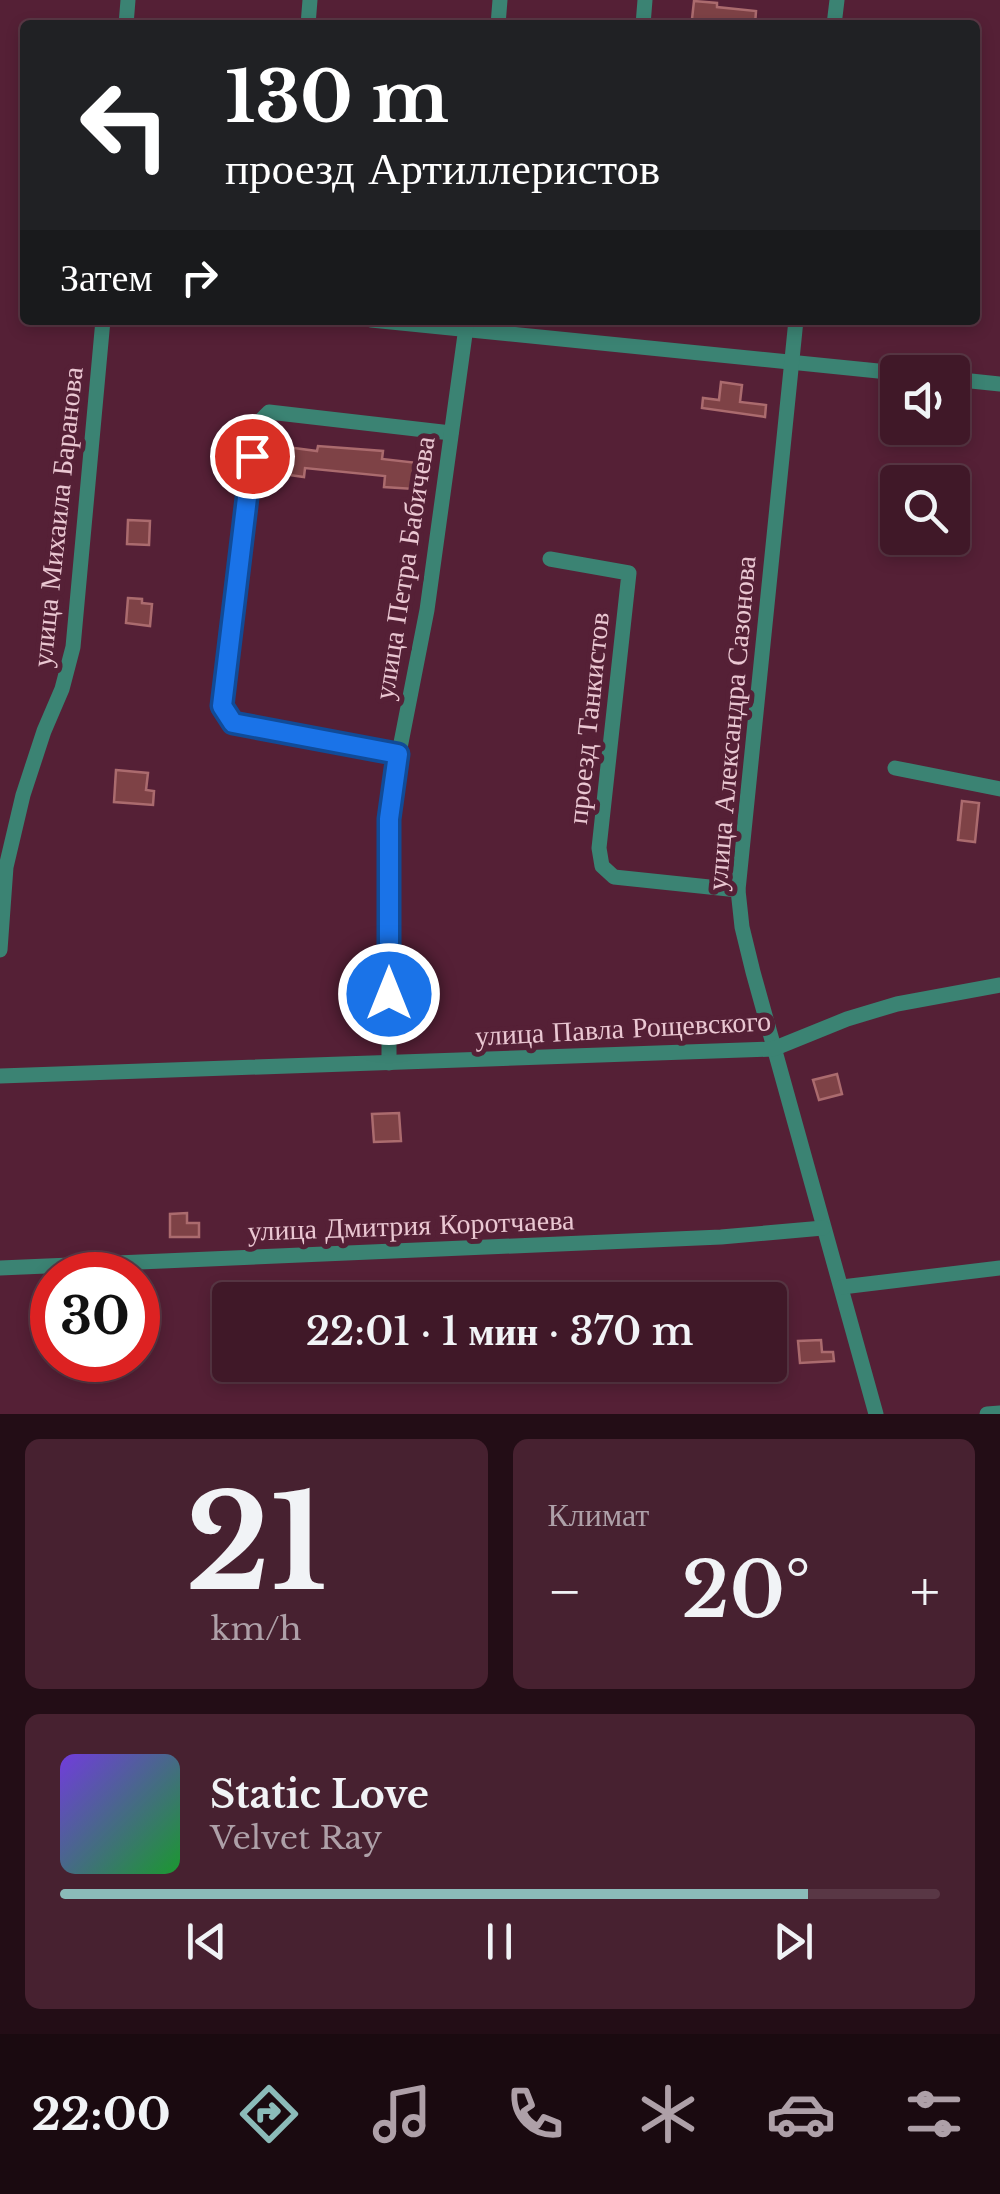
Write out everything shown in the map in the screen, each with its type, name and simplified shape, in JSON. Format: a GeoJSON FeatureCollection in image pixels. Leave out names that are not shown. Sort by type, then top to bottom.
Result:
{"type":"FeatureCollection","features":[{"type":"Feature","properties":{"kind":"street","name":"улица Михаила Баранова"},"geometry":{"type":"LineString","coordinates":[[0,950],[6,867],[18,813],[73,647],[103,325]]}},
{"type":"Feature","properties":{"kind":"street"},"geometry":{"type":"LineString","coordinates":[[466,325],[880,371]]}},
{"type":"Feature","properties":{"kind":"street","name":"улица Петра Бабичева"},"geometry":{"type":"LineString","coordinates":[[389,1063],[389,819],[427,610],[466,325]]}},
{"type":"Feature","properties":{"kind":"street","name":"улица Александра Сазонова"},"geometry":{"type":"LineString","coordinates":[[795,325],[738,890],[742,927],[773,1050],[876,1414]]}},
{"type":"Feature","properties":{"kind":"street"},"geometry":{"type":"LineString","coordinates":[[970,381],[1000,384]]}},
{"type":"Feature","properties":{"kind":"street"},"geometry":{"type":"LineString","coordinates":[[398,754],[233,723],[222,706],[256,425],[269,412],[451,433]]}},
{"type":"Feature","properties":{"kind":"street","name":"проезд Танкистов"},"geometry":{"type":"LineString","coordinates":[[550,559],[629,573],[599,848],[602,866],[614,878],[738,890]]}},
{"type":"Feature","properties":{"kind":"street"},"geometry":{"type":"LineString","coordinates":[[895,768],[1000,789]]}},
{"type":"Feature","properties":{"kind":"street","name":"улица Павла Рощевского"},"geometry":{"type":"LineString","coordinates":[[0,1076],[773,1050],[847,1019],[999,980]]}},
{"type":"Feature","properties":{"kind":"street","name":"улица Дмитрия Коротчаева"},"geometry":{"type":"LineString","coordinates":[[0,1268],[720,1237],[823,1228]]}},
{"type":"Feature","properties":{"kind":"street"},"geometry":{"type":"LineString","coordinates":[[842,1287],[1000,1268]]}},
{"type":"Feature","properties":{"kind":"street"},"geometry":{"type":"LineString","coordinates":[[988,1414],[1000,1412]]}},
{"type":"Feature","properties":{"kind":"building"},"geometry":{"type":"Polygon","coordinates":[[[694,1],[756,11],[755,20],[692,19],[694,1]]]}},
{"type":"Feature","properties":{"kind":"building"},"geometry":{"type":"Polygon","coordinates":[[[721,382],[742,385],[740,402],[766,405],[765,417],[702,408],[703,398],[719,400],[721,382]]]}},
{"type":"Feature","properties":{"kind":"building"},"geometry":{"type":"Polygon","coordinates":[[[279,446],[317,451],[318,446],[383,451],[382,459],[418,463],[414,489],[384,487],[385,476],[305,468],[304,477],[275,473],[279,446]]]}},
{"type":"Feature","properties":{"kind":"building"},"geometry":{"type":"Polygon","coordinates":[[[128,520],[150,521],[149,545],[127,544],[128,520]]]}},
{"type":"Feature","properties":{"kind":"building"},"geometry":{"type":"Polygon","coordinates":[[[128,598],[152,604],[150,626],[126,623],[128,598]]]}},
{"type":"Feature","properties":{"kind":"building"},"geometry":{"type":"Polygon","coordinates":[[[116,770],[148,773],[146,790],[154,791],[153,805],[114,802],[116,770]]]}},
{"type":"Feature","properties":{"kind":"building"},"geometry":{"type":"Polygon","coordinates":[[[962,801],[979,803],[975,842],[958,840],[962,801]]]}},
{"type":"Feature","properties":{"kind":"building"},"geometry":{"type":"Polygon","coordinates":[[[837,1074],[842,1094],[819,1100],[813,1080],[837,1074]]]}},
{"type":"Feature","properties":{"kind":"building"},"geometry":{"type":"Polygon","coordinates":[[[399,1113],[401,1141],[374,1142],[372,1114],[399,1113]]]}},
{"type":"Feature","properties":{"kind":"building"},"geometry":{"type":"Polygon","coordinates":[[[187,1213],[187,1223],[199,1223],[199,1237],[170,1237],[170,1214],[187,1213]]]}},
{"type":"Feature","properties":{"kind":"building"},"geometry":{"type":"Polygon","coordinates":[[[821,1340],[822,1352],[833,1352],[834,1361],[800,1363],[798,1341],[821,1340]]]}},
{"type":"Feature","properties":{"kind":"route"},"geometry":{"type":"LineString","coordinates":[[252,456],[222,706],[233,723],[398,754],[389,819],[389,994]]}}]}
